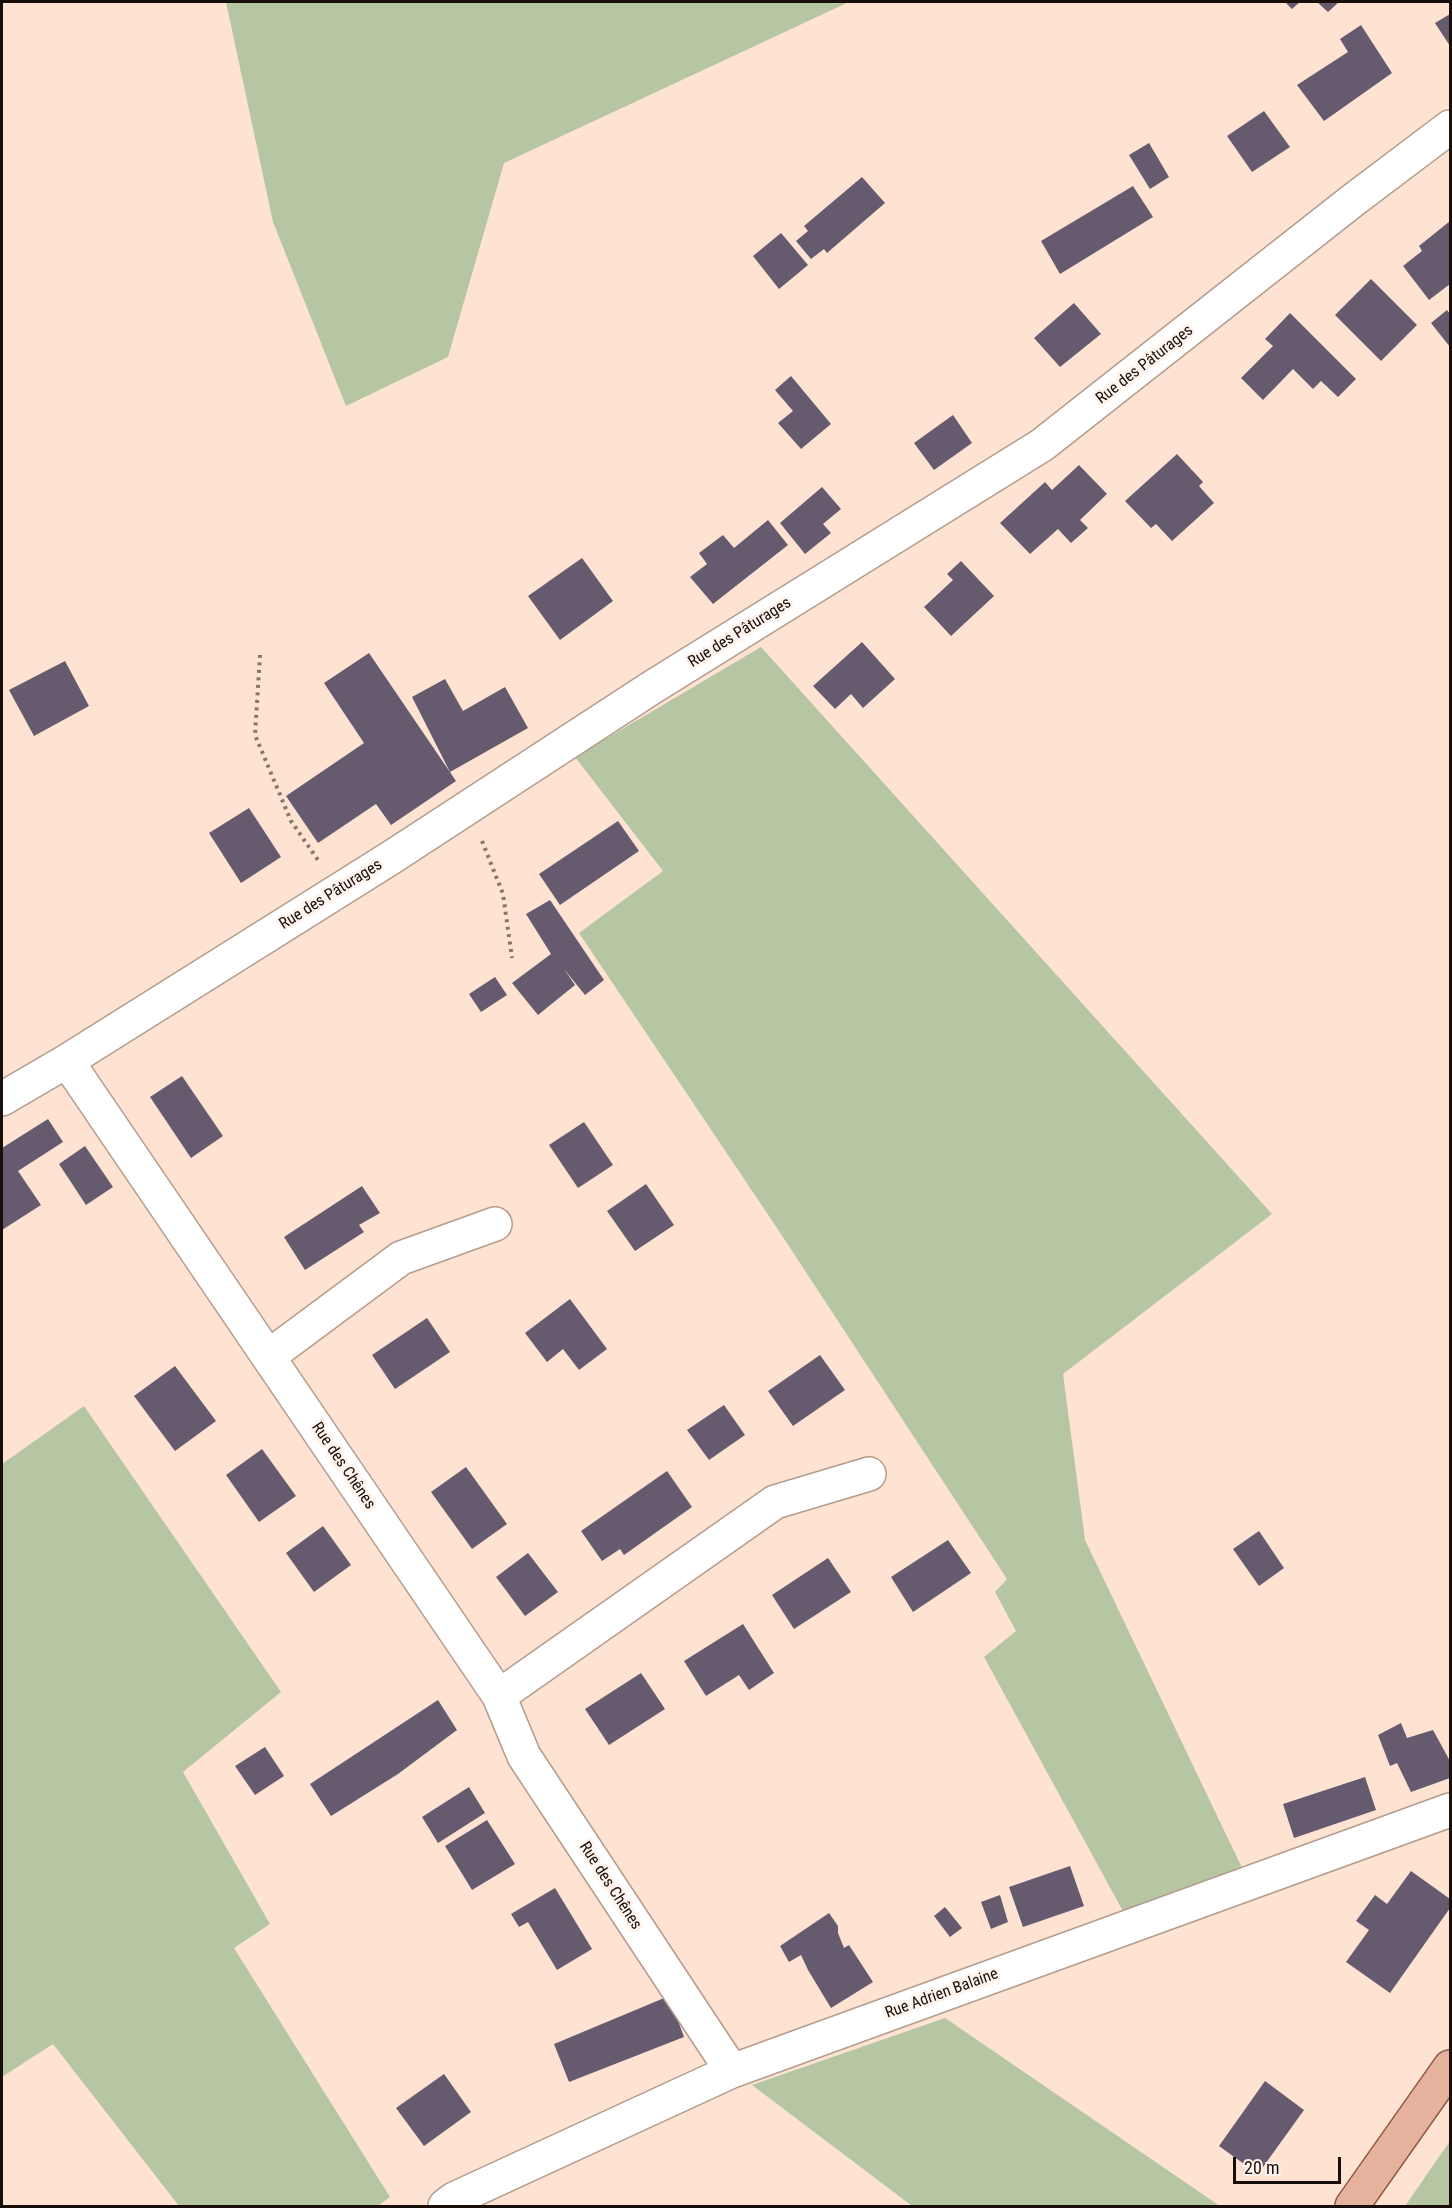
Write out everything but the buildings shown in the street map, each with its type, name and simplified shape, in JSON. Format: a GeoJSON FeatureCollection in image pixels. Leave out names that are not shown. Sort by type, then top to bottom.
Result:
{"type":"FeatureCollection","features":[{"type":"Feature","properties":{"kind":"main road"},"geometry":{"type":"LineString","coordinates":[[1352,2206],[1450,2067]]}},
{"type":"Feature","properties":{"kind":"street","name":"Rue des Pâturages"},"geometry":{"type":"LineString","coordinates":[[2,1099],[67,1061],[339,890],[651,688],[1042,445],[1343,208],[1450,127]]}},
{"type":"Feature","properties":{"kind":"street","name":"Rue des Chênes"},"geometry":{"type":"LineString","coordinates":[[67,1061],[498,1696],[524,1756],[732,2070]]}},
{"type":"Feature","properties":{"kind":"street"},"geometry":{"type":"LineString","coordinates":[[269,1356],[401,1258],[495,1224]]}},
{"type":"Feature","properties":{"kind":"street"},"geometry":{"type":"LineString","coordinates":[[498,1696],[775,1502],[869,1474]]}},
{"type":"Feature","properties":{"kind":"street","name":"Rue Adrien Balaine"},"geometry":{"type":"LineString","coordinates":[[445,2206],[454,2199],[732,2070],[1450,1810]]}},
{"type":"Feature","properties":{"kind":"path"},"geometry":{"type":"LineString","coordinates":[[260,655],[255,735],[291,821],[339,890]]}},
{"type":"Feature","properties":{"kind":"path"},"geometry":{"type":"LineString","coordinates":[[469,806],[503,894],[512,958]]}},
{"type":"Feature","properties":{"kind":"green space"},"geometry":{"type":"Polygon","coordinates":[[[226,2],[849,2],[504,163],[448,357],[346,406],[273,222],[226,2]]]}},
{"type":"Feature","properties":{"kind":"green space"},"geometry":{"type":"Polygon","coordinates":[[[761,647],[1272,1214],[1063,1374],[1085,1540],[1244,1872],[1124,1913],[984,1657],[1016,1631],[995,1592],[1007,1579],[777,1228],[579,933],[663,871],[575,757],[761,647]]]}},
{"type":"Feature","properties":{"kind":"green space"},"geometry":{"type":"Polygon","coordinates":[[[84,1406],[281,1692],[183,1772],[270,1924],[234,1948],[390,2197],[378,2206],[179,2206],[53,2044],[2,2077],[2,1464],[84,1406]]]}},
{"type":"Feature","properties":{"kind":"green space"},"geometry":{"type":"Polygon","coordinates":[[[945,2018],[1220,2206],[912,2206],[752,2085],[945,2018]]]}},
{"type":"Feature","properties":{"kind":"green space"},"geometry":{"type":"Polygon","coordinates":[[[1450,2141],[1450,2206],[1405,2206],[1450,2141]]]}}]}
